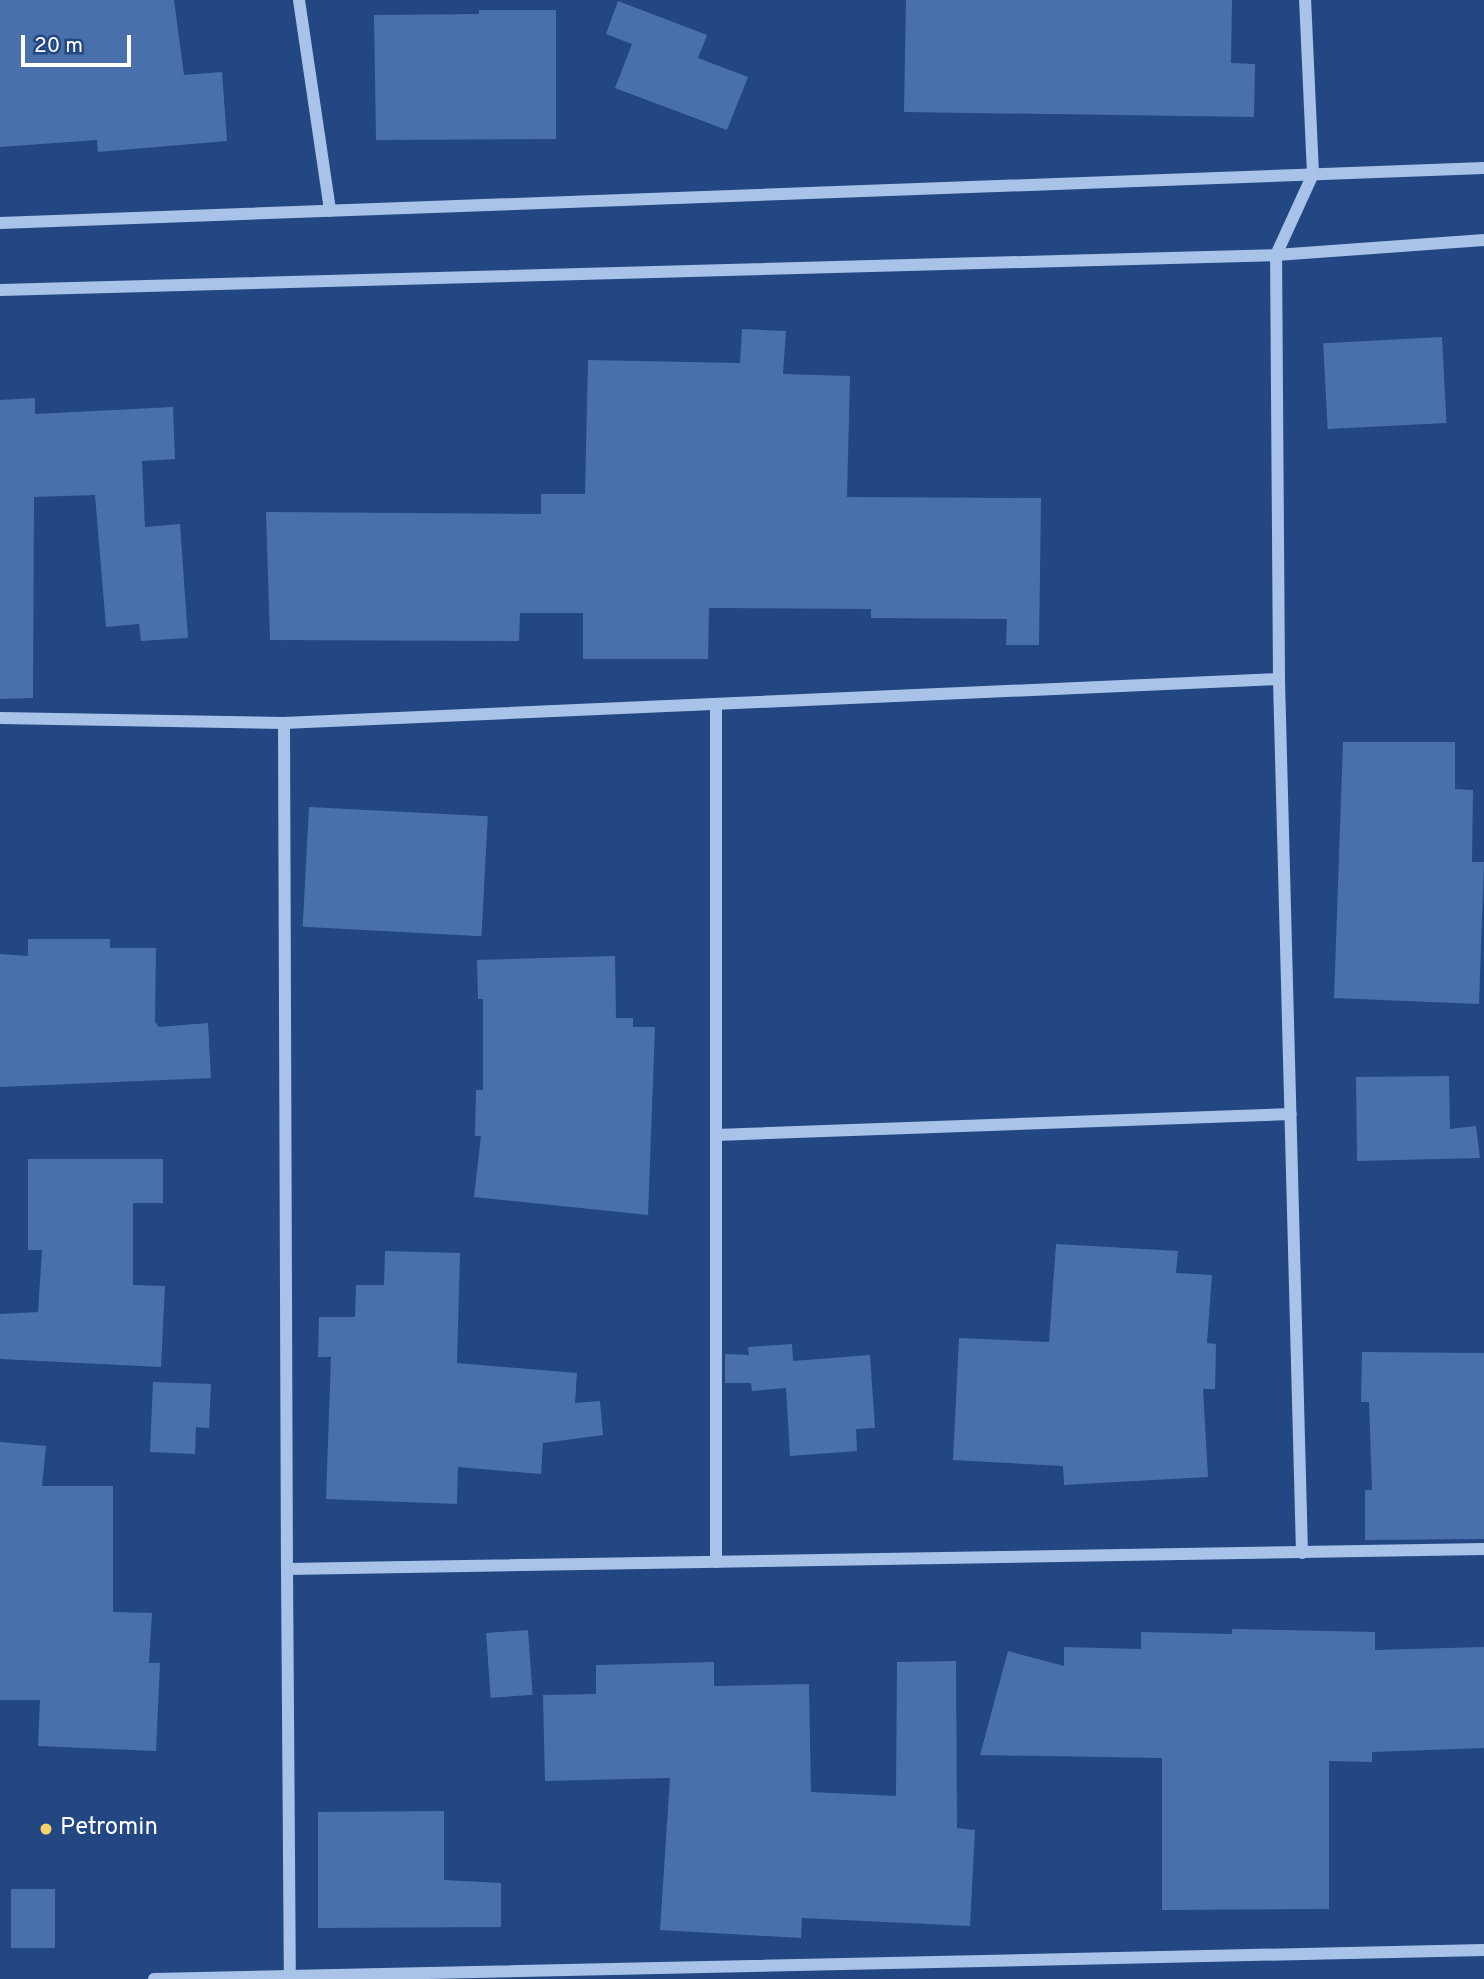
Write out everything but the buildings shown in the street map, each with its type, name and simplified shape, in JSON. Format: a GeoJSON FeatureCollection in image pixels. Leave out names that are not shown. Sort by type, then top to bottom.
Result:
{"type":"FeatureCollection","features":[{"type":"Feature","properties":{"kind":"street"},"geometry":{"type":"LineString","coordinates":[[299,0],[330,211]]}},
{"type":"Feature","properties":{"kind":"street"},"geometry":{"type":"LineString","coordinates":[[1302,1553],[1279,679],[1276,255],[1313,174],[1305,0]]}},
{"type":"Feature","properties":{"kind":"street"},"geometry":{"type":"LineString","coordinates":[[0,223],[1484,167]]}},
{"type":"Feature","properties":{"kind":"street"},"geometry":{"type":"LineString","coordinates":[[0,290],[1276,255],[1484,240]]}},
{"type":"Feature","properties":{"kind":"street"},"geometry":{"type":"LineString","coordinates":[[0,718],[284,723],[1279,679]]}},
{"type":"Feature","properties":{"kind":"street"},"geometry":{"type":"LineString","coordinates":[[716,704],[716,1562]]}},
{"type":"Feature","properties":{"kind":"street"},"geometry":{"type":"LineString","coordinates":[[284,723],[290,1973]]}},
{"type":"Feature","properties":{"kind":"street"},"geometry":{"type":"LineString","coordinates":[[716,1135],[1291,1114]]}},
{"type":"Feature","properties":{"kind":"street"},"geometry":{"type":"LineString","coordinates":[[287,1570],[1484,1549]]}},
{"type":"Feature","properties":{"kind":"street"},"geometry":{"type":"LineString","coordinates":[[154,1979],[290,1973],[1484,1950]]}},
{"type":"Feature","properties":{"kind":"place","name":"Petromin"},"geometry":{"type":"Point","coordinates":[46,1829]}}]}
